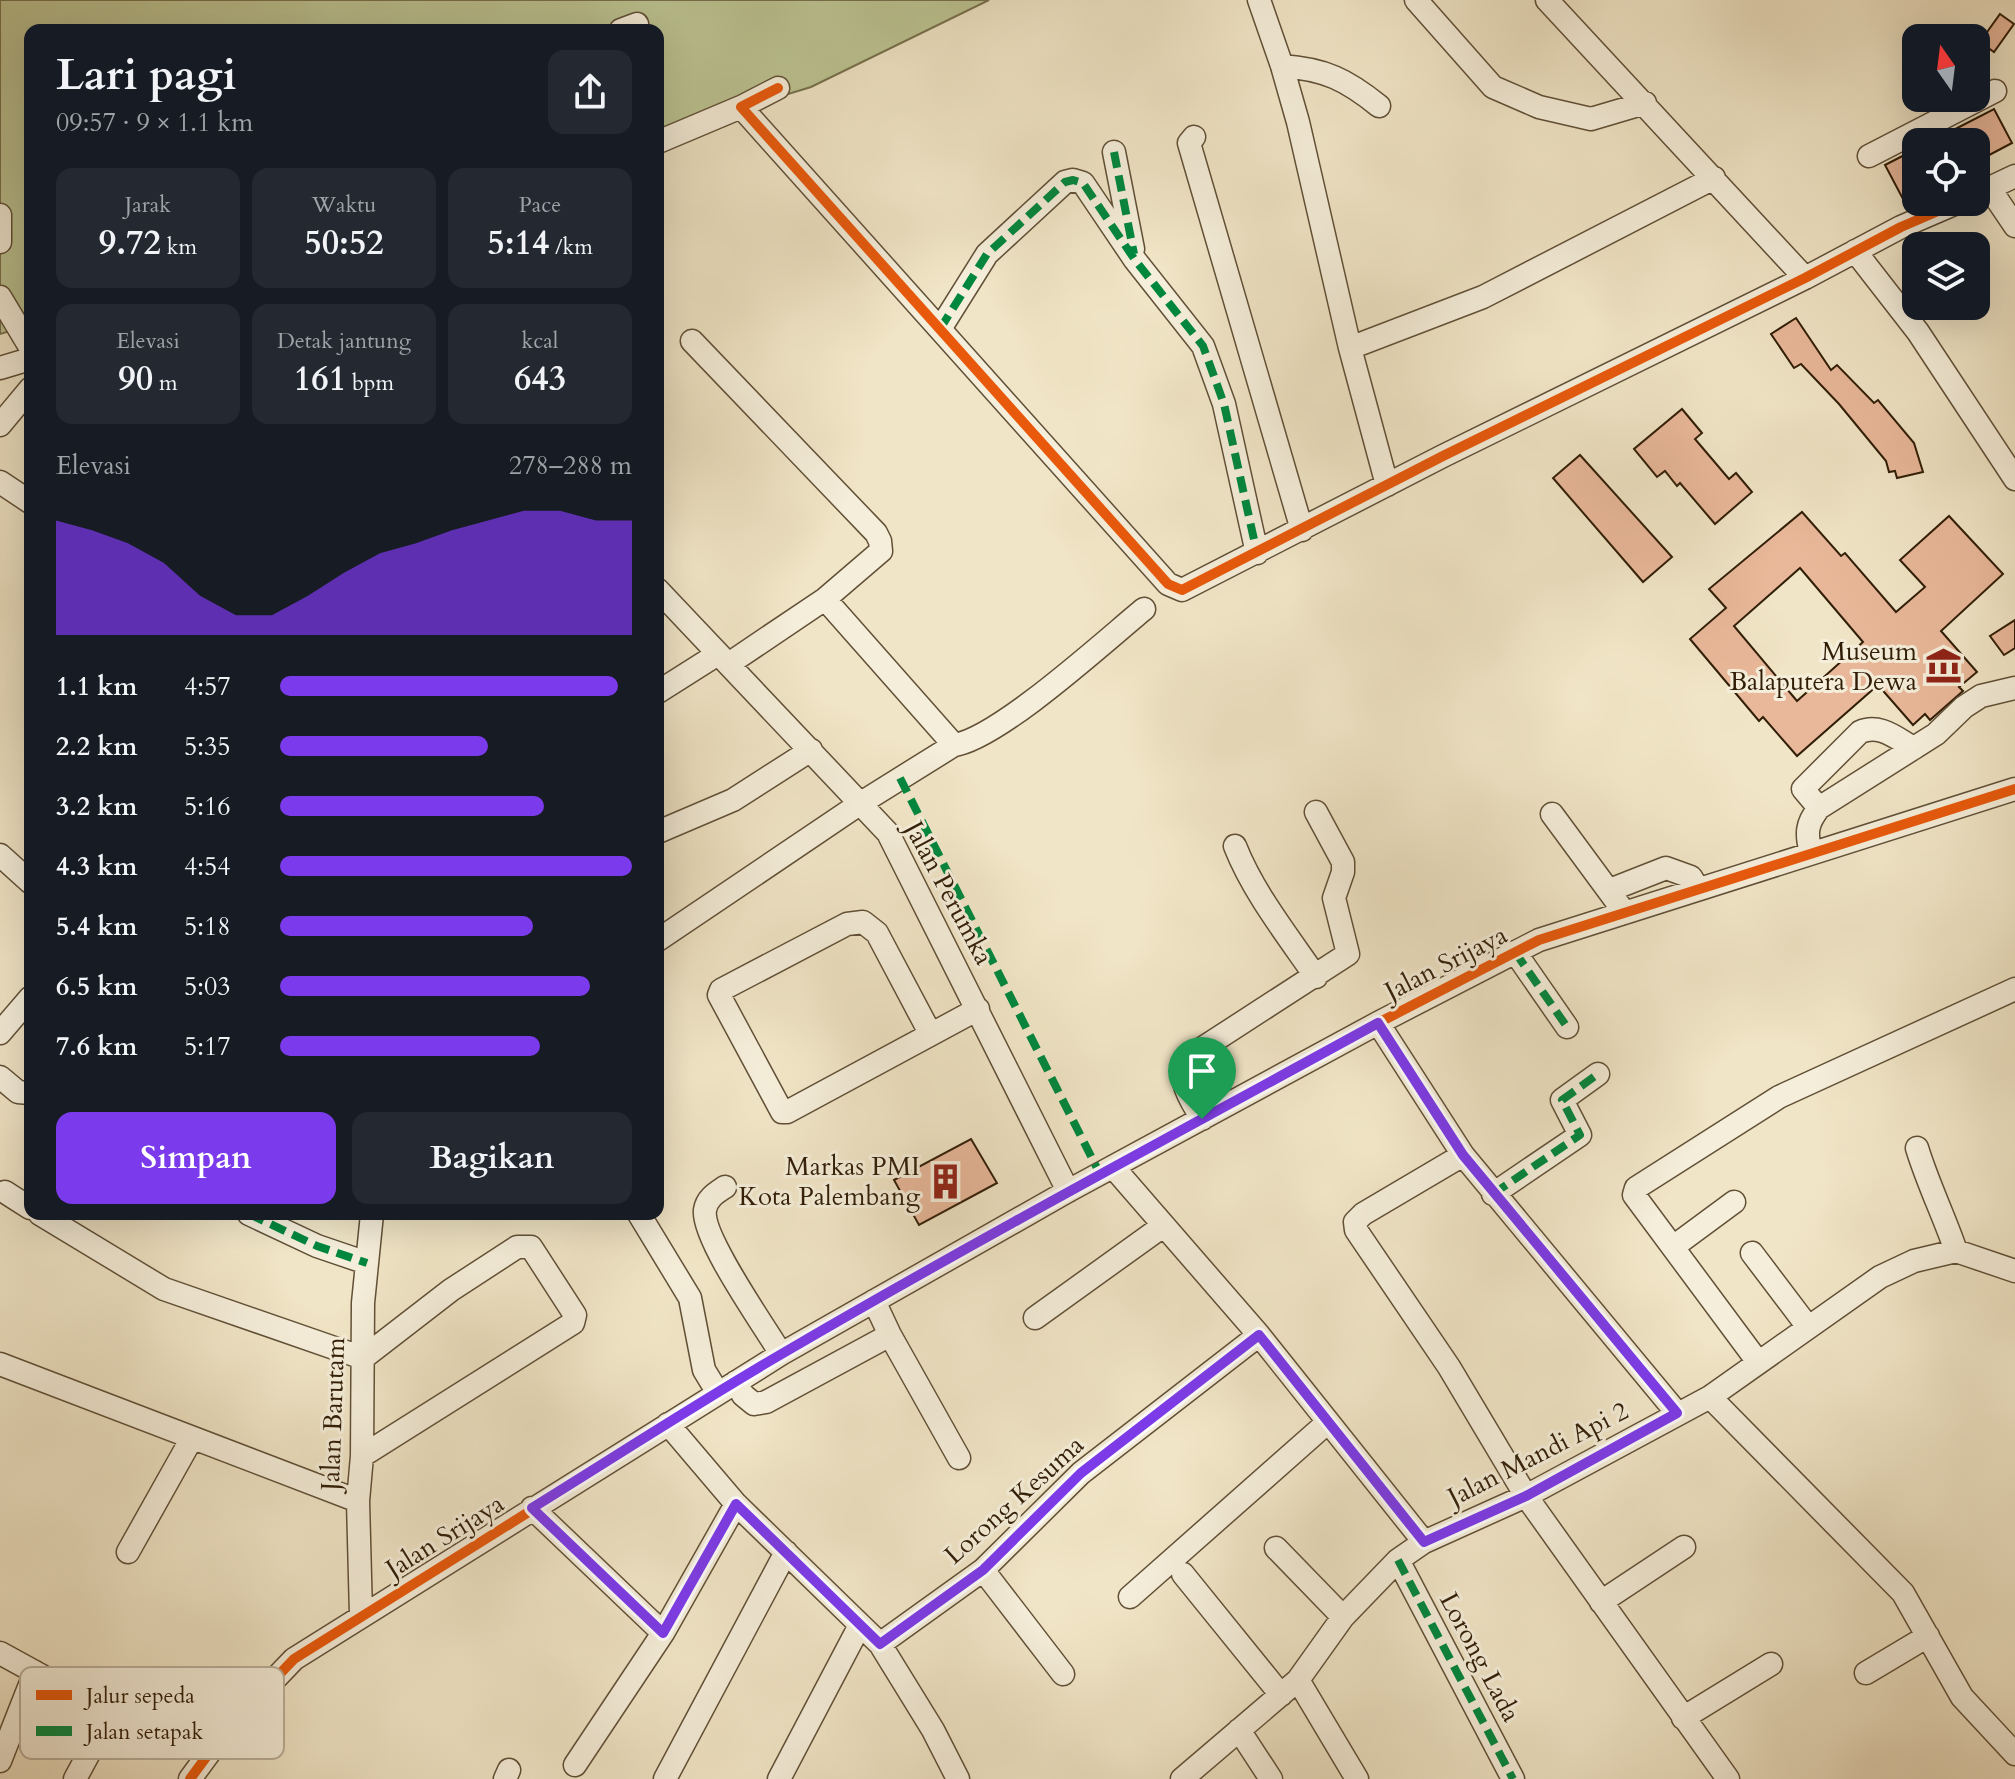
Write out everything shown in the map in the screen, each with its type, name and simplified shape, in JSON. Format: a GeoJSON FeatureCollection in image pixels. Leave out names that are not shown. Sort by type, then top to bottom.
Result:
{"type":"FeatureCollection","features":[{"type":"Feature","properties":{"kind":"street"},"geometry":{"type":"LineString","coordinates":[[1259,0],[1298,122],[1350,348],[1387,485]]}},
{"type":"Feature","properties":{"kind":"street"},"geometry":{"type":"LineString","coordinates":[[1416,0],[1493,87],[1539,107],[1591,119],[1645,103]]}},
{"type":"Feature","properties":{"kind":"street"},"geometry":{"type":"LineString","coordinates":[[1547,0],[1805,278]]}},
{"type":"Feature","properties":{"kind":"street"},"geometry":{"type":"LineString","coordinates":[[1282,66],[1330,75],[1353,85],[1379,106]]}},
{"type":"Feature","properties":{"kind":"street"},"geometry":{"type":"LineString","coordinates":[[664,139],[778,88]]}},
{"type":"Feature","properties":{"kind":"street"},"geometry":{"type":"LineString","coordinates":[[1869,156],[1995,91]]}},
{"type":"Feature","properties":{"kind":"street"},"geometry":{"type":"LineString","coordinates":[[741,107],[1168,584],[1182,590],[1927,216]]}},
{"type":"Feature","properties":{"kind":"street"},"geometry":{"type":"LineString","coordinates":[[1194,137],[1189,143],[1302,530]]}},
{"type":"Feature","properties":{"kind":"street"},"geometry":{"type":"LineString","coordinates":[[1114,152],[1135,260]]}},
{"type":"Feature","properties":{"kind":"street"},"geometry":{"type":"LineString","coordinates":[[1990,188],[2015,176]]}},
{"type":"Feature","properties":{"kind":"street"},"geometry":{"type":"LineString","coordinates":[[1350,348],[1483,297],[1714,178]]}},
{"type":"Feature","properties":{"kind":"street"},"geometry":{"type":"LineString","coordinates":[[940,329],[987,254],[1065,182],[1073,180],[1083,183],[1135,260],[1203,346],[1224,404],[1257,553]]}},
{"type":"Feature","properties":{"kind":"street"},"geometry":{"type":"LineString","coordinates":[[1990,199],[2015,226]]}},
{"type":"Feature","properties":{"kind":"street"},"geometry":{"type":"LineString","coordinates":[[0,215],[0,242]]}},
{"type":"Feature","properties":{"kind":"street"},"geometry":{"type":"LineString","coordinates":[[1855,251],[1918,332],[2015,479]]}},
{"type":"Feature","properties":{"kind":"street"},"geometry":{"type":"LineString","coordinates":[[0,297],[24,337]]}},
{"type":"Feature","properties":{"kind":"street"},"geometry":{"type":"LineString","coordinates":[[664,689],[724,659],[825,599],[881,551],[876,533],[692,341]]}},
{"type":"Feature","properties":{"kind":"street"},"geometry":{"type":"LineString","coordinates":[[0,368],[24,361]]}},
{"type":"Feature","properties":{"kind":"street"},"geometry":{"type":"LineString","coordinates":[[0,425],[24,396]]}},
{"type":"Feature","properties":{"kind":"street"},"geometry":{"type":"LineString","coordinates":[[0,482],[24,498]]}},
{"type":"Feature","properties":{"kind":"street","name":"Jalan Perumka"},"geometry":{"type":"LineString","coordinates":[[664,596],[888,833],[1068,1191]]}},
{"type":"Feature","properties":{"kind":"street"},"geometry":{"type":"LineString","coordinates":[[825,599],[954,745]]}},
{"type":"Feature","properties":{"kind":"street"},"geometry":{"type":"LineString","coordinates":[[664,936],[861,803],[954,745],[985,734],[1144,609]]}},
{"type":"Feature","properties":{"kind":"street"},"geometry":{"type":"LineString","coordinates":[[1811,853],[1806,832],[1819,808],[1936,734],[1964,707],[1981,696],[2015,688]]}},
{"type":"Feature","properties":{"kind":"street"},"geometry":{"type":"LineString","coordinates":[[1819,808],[1804,787],[1860,732],[1880,729],[1914,748]]}},
{"type":"Feature","properties":{"kind":"street"},"geometry":{"type":"LineString","coordinates":[[664,829],[733,800],[811,750]]}},
{"type":"Feature","properties":{"kind":"street"},"geometry":{"type":"LineString","coordinates":[[2007,791],[2015,811]]}},
{"type":"Feature","properties":{"kind":"street","name":"Jalan Srijaya"},"geometry":{"type":"LineString","coordinates":[[284,1669],[294,1659],[361,1615],[781,1354],[1068,1191],[1515,952],[1539,940],[2007,791]]}},
{"type":"Feature","properties":{"kind":"street"},"geometry":{"type":"LineString","coordinates":[[1202,1119],[1184,1086],[1181,1075],[1184,1064],[1192,1055],[1338,963],[1349,952],[1334,905],[1343,862],[1316,812]]}},
{"type":"Feature","properties":{"kind":"street"},"geometry":{"type":"LineString","coordinates":[[1552,814],[1625,913]]}},
{"type":"Feature","properties":{"kind":"street"},"geometry":{"type":"LineString","coordinates":[[1235,846],[1256,885],[1316,977]]}},
{"type":"Feature","properties":{"kind":"street"},"geometry":{"type":"LineString","coordinates":[[1,860],[24,877]]}},
{"type":"Feature","properties":{"kind":"street"},"geometry":{"type":"LineString","coordinates":[[1610,890],[1666,868],[1691,877],[1698,889]]}},
{"type":"Feature","properties":{"kind":"street"},"geometry":{"type":"LineString","coordinates":[[930,1033],[877,933],[863,922],[847,924],[721,990],[719,995],[782,1112],[792,1110],[978,1009]]}},
{"type":"Feature","properties":{"kind":"street"},"geometry":{"type":"LineString","coordinates":[[1515,952],[1567,1027]]}},
{"type":"Feature","properties":{"kind":"street"},"geometry":{"type":"LineString","coordinates":[[1758,1362],[1634,1195],[1636,1188],[1779,1097],[2015,989]]}},
{"type":"Feature","properties":{"kind":"street"},"geometry":{"type":"LineString","coordinates":[[0,1033],[24,1005]]}},
{"type":"Feature","properties":{"kind":"street"},"geometry":{"type":"LineString","coordinates":[[1378,1023],[1463,1155],[1677,1413]]}},
{"type":"Feature","properties":{"kind":"street"},"geometry":{"type":"LineString","coordinates":[[1493,1194],[1580,1135],[1562,1100],[1598,1074]]}},
{"type":"Feature","properties":{"kind":"street"},"geometry":{"type":"LineString","coordinates":[[0,1077],[18,1092],[24,1092]]}},
{"type":"Feature","properties":{"kind":"street"},"geometry":{"type":"LineString","coordinates":[[1917,1148],[1928,1185],[1942,1211],[1956,1251],[2015,1271]]}},
{"type":"Feature","properties":{"kind":"street"},"geometry":{"type":"LineString","coordinates":[[1463,1155],[1363,1214],[1355,1222],[1356,1230],[1449,1367],[1526,1496],[1728,1779]]}},
{"type":"Feature","properties":{"kind":"street"},"geometry":{"type":"LineString","coordinates":[[1114,1168],[1259,1335],[1424,1542]]}},
{"type":"Feature","properties":{"kind":"street"},"geometry":{"type":"LineString","coordinates":[[725,1187],[711,1197],[705,1208],[709,1233],[781,1354]]}},
{"type":"Feature","properties":{"kind":"street"},"geometry":{"type":"LineString","coordinates":[[5,1192],[24,1204]]}},
{"type":"Feature","properties":{"kind":"street"},"geometry":{"type":"LineString","coordinates":[[1673,1247],[1734,1202]]}},
{"type":"Feature","properties":{"kind":"street"},"geometry":{"type":"LineString","coordinates":[[50,1220],[164,1289],[363,1358],[451,1290],[517,1247],[531,1247],[575,1315],[573,1323],[362,1456]]}},
{"type":"Feature","properties":{"kind":"street"},"geometry":{"type":"LineString","coordinates":[[262,1220],[317,1246],[367,1263]]}},
{"type":"Feature","properties":{"kind":"street","name":"Jalan Barutam"},"geometry":{"type":"LineString","coordinates":[[361,1615],[358,1501],[362,1456],[363,1303],[371,1220]]}},
{"type":"Feature","properties":{"kind":"street"},"geometry":{"type":"LineString","coordinates":[[643,1220],[690,1298],[704,1370],[754,1404],[766,1402],[890,1335]]}},
{"type":"Feature","properties":{"kind":"street"},"geometry":{"type":"LineString","coordinates":[[1035,1318],[1163,1226]]}},
{"type":"Feature","properties":{"kind":"street","name":"Jalan Mandi Api 2"},"geometry":{"type":"LineString","coordinates":[[1185,1778],[1289,1687],[1343,1617],[1398,1560],[1424,1542],[1526,1496],[1710,1397],[1880,1277],[1914,1261],[1956,1251]]}},
{"type":"Feature","properties":{"kind":"street"},"geometry":{"type":"LineString","coordinates":[[1752,1253],[1808,1327]]}},
{"type":"Feature","properties":{"kind":"street"},"geometry":{"type":"LineString","coordinates":[[874,1301],[959,1458]]}},
{"type":"Feature","properties":{"kind":"street","name":"Lorong Kesuma"},"geometry":{"type":"LineString","coordinates":[[880,1644],[983,1570],[1081,1473],[1259,1335]]}},
{"type":"Feature","properties":{"kind":"street"},"geometry":{"type":"LineString","coordinates":[[0,1364],[358,1501]]}},
{"type":"Feature","properties":{"kind":"street"},"geometry":{"type":"LineString","coordinates":[[1710,1397],[1903,1593],[1962,1697],[2015,1754]]}},
{"type":"Feature","properties":{"kind":"street"},"geometry":{"type":"LineString","coordinates":[[1130,1597],[1328,1422]]}},
{"type":"Feature","properties":{"kind":"street"},"geometry":{"type":"LineString","coordinates":[[668,1424],[736,1504],[880,1644],[933,1730],[958,1779]]}},
{"type":"Feature","properties":{"kind":"street"},"geometry":{"type":"LineString","coordinates":[[128,1552],[192,1438]]}},
{"type":"Feature","properties":{"kind":"street"},"geometry":{"type":"LineString","coordinates":[[575,1765],[663,1633],[736,1504]]}},
{"type":"Feature","properties":{"kind":"street"},"geometry":{"type":"LineString","coordinates":[[532,1508],[663,1633]]}},
{"type":"Feature","properties":{"kind":"street"},"geometry":{"type":"LineString","coordinates":[[1601,1602],[1684,1547]]}},
{"type":"Feature","properties":{"kind":"street"},"geometry":{"type":"LineString","coordinates":[[1276,1548],[1343,1617]]}},
{"type":"Feature","properties":{"kind":"street"},"geometry":{"type":"LineString","coordinates":[[665,1779],[786,1552]]}},
{"type":"Feature","properties":{"kind":"street","name":"Lorong Lada"},"geometry":{"type":"LineString","coordinates":[[1398,1560],[1513,1779]]}},
{"type":"Feature","properties":{"kind":"street"},"geometry":{"type":"LineString","coordinates":[[983,1570],[1063,1674]]}},
{"type":"Feature","properties":{"kind":"street"},"geometry":{"type":"LineString","coordinates":[[1183,1574],[1289,1687],[1357,1779]]}},
{"type":"Feature","properties":{"kind":"street"},"geometry":{"type":"LineString","coordinates":[[779,1779],[860,1625]]}},
{"type":"Feature","properties":{"kind":"street"},"geometry":{"type":"LineString","coordinates":[[1866,1673],[1928,1636]]}},
{"type":"Feature","properties":{"kind":"street"},"geometry":{"type":"LineString","coordinates":[[0,1653],[26,1667]]}},
{"type":"Feature","properties":{"kind":"street"},"geometry":{"type":"LineString","coordinates":[[1683,1718],[1771,1664]]}},
{"type":"Feature","properties":{"kind":"street"},"geometry":{"type":"LineString","coordinates":[[0,1761],[20,1710]]}},
{"type":"Feature","properties":{"kind":"street"},"geometry":{"type":"LineString","coordinates":[[1239,1730],[1271,1779]]}},
{"type":"Feature","properties":{"kind":"street"},"geometry":{"type":"LineString","coordinates":[[75,1779],[86,1759]]}},
{"type":"Feature","properties":{"kind":"street","name":"Jalan Srijaya"},"geometry":{"type":"LineString","coordinates":[[190,1779],[205,1759]]}},
{"type":"Feature","properties":{"kind":"green space"},"geometry":{"type":"Polygon","coordinates":[[[0,0],[989,0],[811,87],[664,132],[664,24],[24,24],[24,327],[0,334],[0,0]]]}},
{"type":"Feature","properties":{"kind":"building"},"geometry":{"type":"Polygon","coordinates":[[[2000,14],[2014,24],[1994,52],[1990,49],[1990,28],[2000,14]]]}},
{"type":"Feature","properties":{"kind":"building"},"geometry":{"type":"Polygon","coordinates":[[[1994,109],[2012,143],[1990,155],[1990,128],[1957,128],[1994,109]]]}},
{"type":"Feature","properties":{"kind":"building"},"geometry":{"type":"Polygon","coordinates":[[[1902,156],[1902,197],[1885,165],[1902,156]]]}},
{"type":"Feature","properties":{"kind":"building"},"geometry":{"type":"Polygon","coordinates":[[[1796,318],[1831,370],[1837,365],[1874,403],[1878,400],[1914,443],[1923,472],[1897,478],[1895,471],[1889,472],[1886,461],[1839,404],[1801,364],[1794,368],[1771,334],[1796,318]]]}},
{"type":"Feature","properties":{"kind":"building"},"geometry":{"type":"Polygon","coordinates":[[[1682,409],[1702,433],[1695,439],[1729,479],[1736,473],[1752,492],[1715,524],[1680,483],[1677,486],[1665,471],[1657,477],[1634,449],[1682,409]]]}},
{"type":"Feature","properties":{"kind":"building"},"geometry":{"type":"Polygon","coordinates":[[[1580,455],[1672,557],[1643,582],[1553,478],[1580,455]]]}},
{"type":"Feature","properties":{"kind":"building"},"geometry":{"type":"Polygon","coordinates":[[[1802,512],[1841,556],[1845,553],[1896,612],[1925,587],[1900,560],[1949,516],[2003,574],[1941,631],[1977,672],[1959,687],[1963,691],[1930,720],[1925,714],[1913,725],[1878,685],[1797,756],[1763,717],[1759,721],[1690,639],[1726,608],[1709,589],[1802,512]],[[1800,568],[1734,626],[1797,701],[1863,642],[1800,568]]]}},
{"type":"Feature","properties":{"kind":"building"},"geometry":{"type":"Polygon","coordinates":[[[2015,620],[2015,648],[2004,655],[1990,636],[2015,620]]]}},
{"type":"Feature","properties":{"kind":"building","name":"Markas PMI Kota Palembang"},"geometry":{"type":"Polygon","coordinates":[[[971,1139],[997,1183],[919,1225],[894,1180],[971,1139]]]}},
{"type":"Feature","properties":{"kind":"marked path"},"geometry":{"type":"LineString","coordinates":[[1114,152],[1134,254]]}},
{"type":"Feature","properties":{"kind":"marked path"},"geometry":{"type":"LineString","coordinates":[[940,329],[987,254],[1065,182],[1073,180],[1083,183],[1135,260],[1203,346],[1224,404],[1257,553]]}},
{"type":"Feature","properties":{"kind":"marked path"},"geometry":{"type":"LineString","coordinates":[[900,778],[1100,1174]]}},
{"type":"Feature","properties":{"kind":"marked path"},"geometry":{"type":"LineString","coordinates":[[1515,952],[1567,1027]]}},
{"type":"Feature","properties":{"kind":"marked path"},"geometry":{"type":"LineString","coordinates":[[1493,1194],[1580,1135],[1562,1100],[1598,1074]]}},
{"type":"Feature","properties":{"kind":"marked path"},"geometry":{"type":"LineString","coordinates":[[262,1220],[317,1246],[367,1263]]}},
{"type":"Feature","properties":{"kind":"marked path"},"geometry":{"type":"LineString","coordinates":[[1398,1560],[1513,1779]]}},
{"type":"Feature","properties":{"kind":"cycle path"},"geometry":{"type":"LineString","coordinates":[[778,88],[741,107],[1168,584],[1182,590],[1443,456],[1927,216]]}},
{"type":"Feature","properties":{"kind":"cycle path"},"geometry":{"type":"LineString","coordinates":[[284,1669],[294,1659],[781,1354],[1068,1191],[1378,1023],[1539,940],[2015,789]]}},
{"type":"Feature","properties":{"kind":"cycle path"},"geometry":{"type":"LineString","coordinates":[[190,1779],[205,1759]]}},
{"type":"Feature","properties":{"kind":"place","name":"Museum Balaputera Dewa"},"geometry":{"type":"Point","coordinates":[1943,666]}},
{"type":"Feature","properties":{"kind":"place","name":"Markas PMI Kota Palembang"},"geometry":{"type":"Point","coordinates":[946,1181]}},
{"type":"Feature","properties":{"kind":"route"},"geometry":{"type":"LineString","coordinates":[[1378,1023],[1463,1155],[1677,1413],[1526,1496],[1424,1542],[1259,1335],[1081,1473],[983,1570],[880,1644],[736,1504],[663,1633],[532,1508],[781,1354],[1068,1191],[1202,1119],[1378,1023]]}}]}
